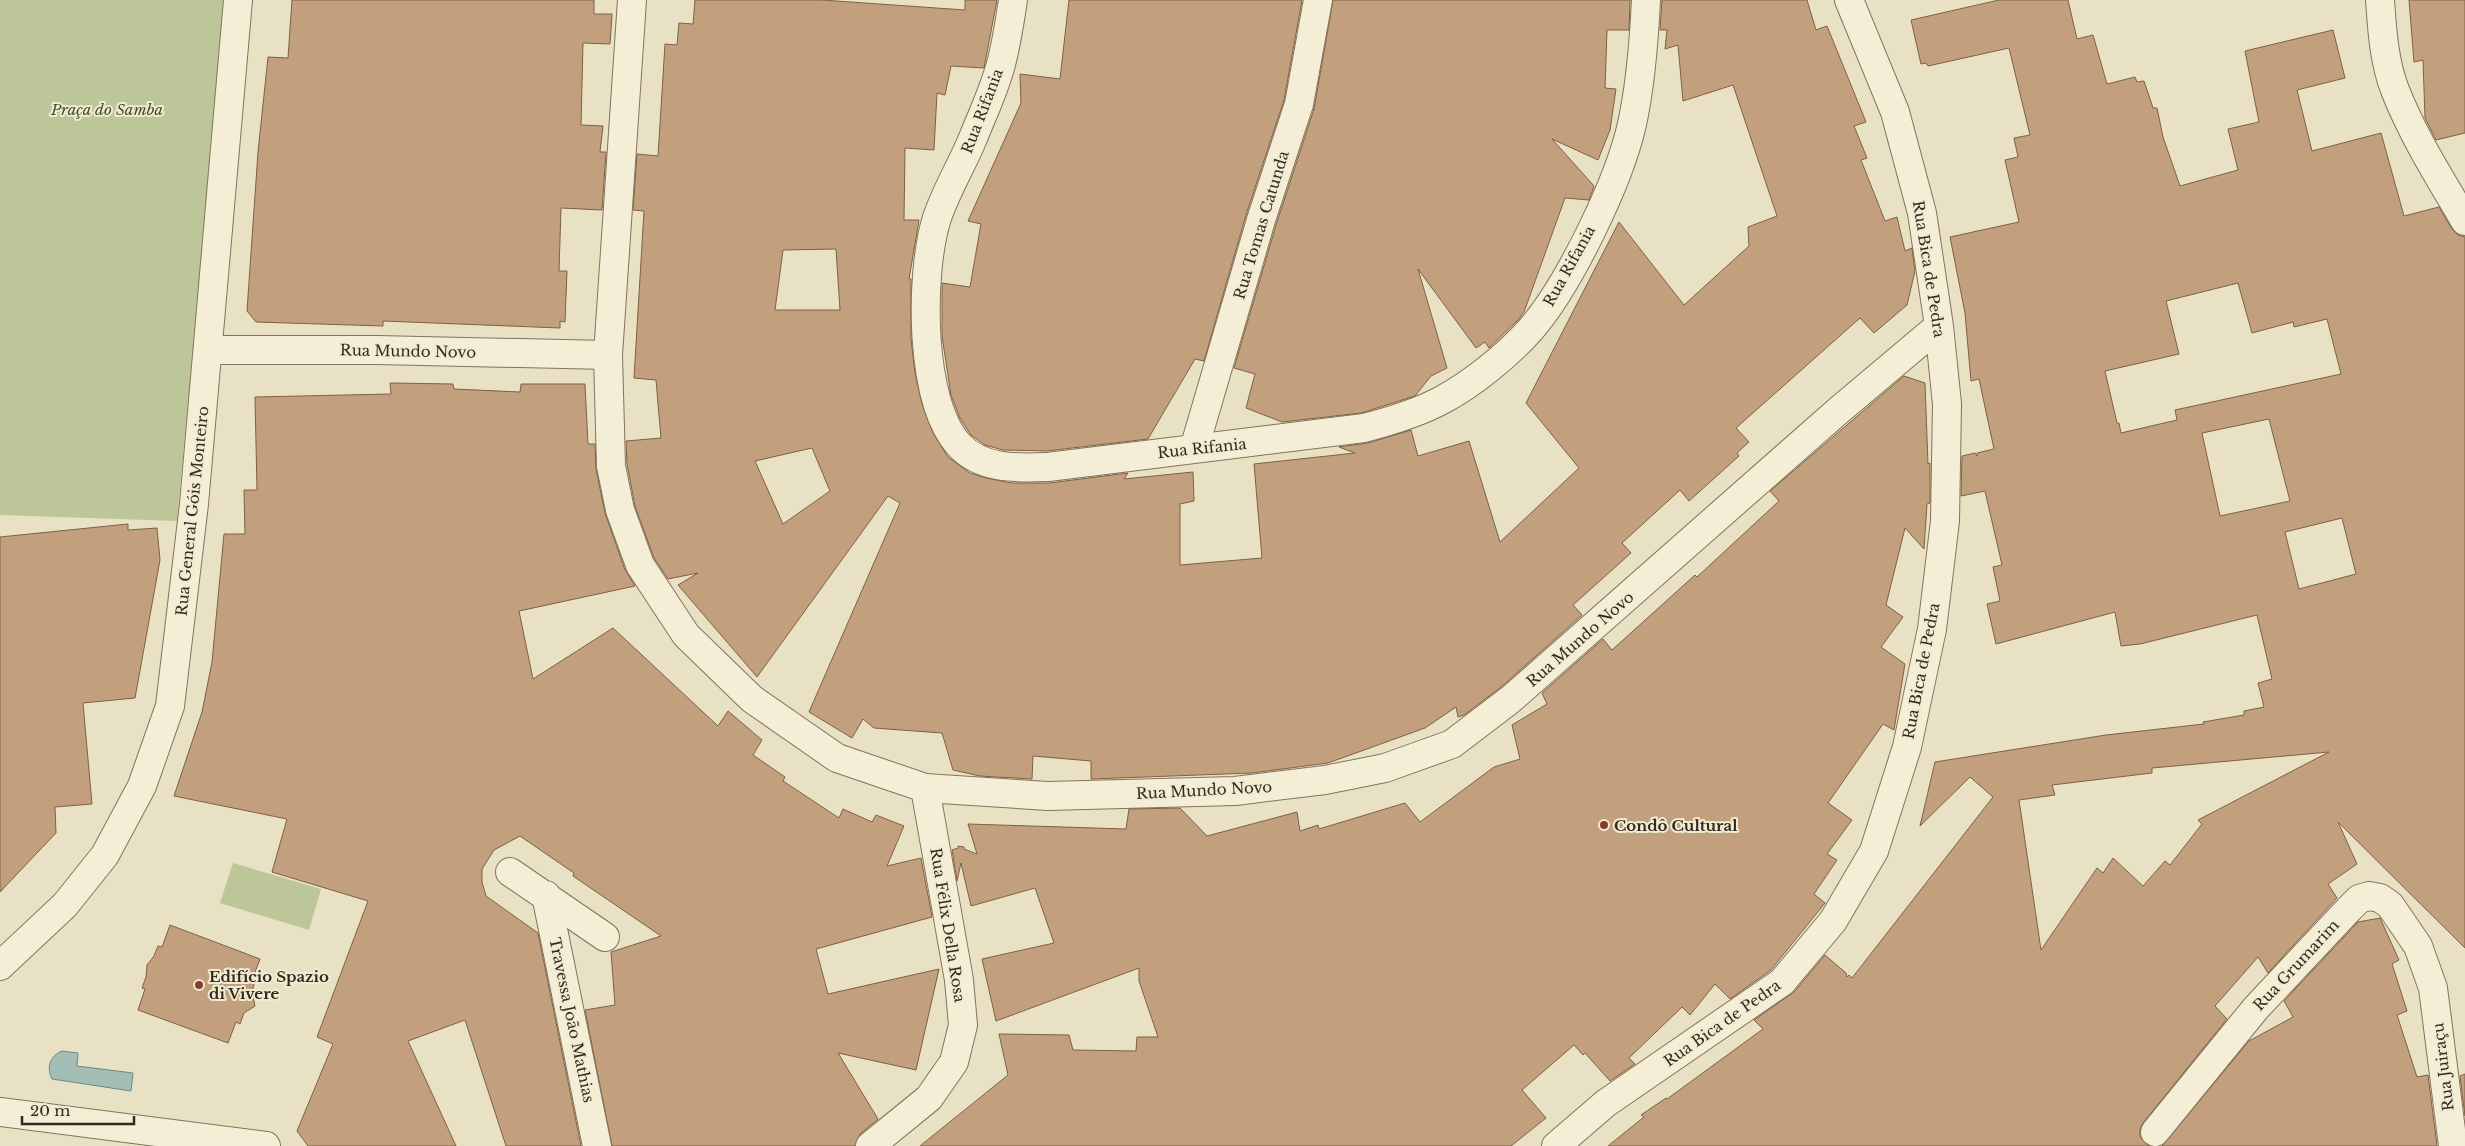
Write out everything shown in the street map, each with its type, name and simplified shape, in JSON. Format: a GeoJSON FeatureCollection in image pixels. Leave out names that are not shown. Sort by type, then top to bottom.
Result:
{"type":"FeatureCollection","features":[{"type":"Feature","properties":{"kind":"street","name":"Rua General Góis Monteiro"},"geometry":{"type":"LineString","coordinates":[[0,966],[64,905],[105,855],[142,786],[170,706],[183,609],[208,350],[238,0]]}},
{"type":"Feature","properties":{"kind":"street","name":"Rua Mundo Novo"},"geometry":{"type":"LineString","coordinates":[[632,0],[608,354],[611,466],[620,510],[640,566],[686,635],[752,699],[837,758],[925,788],[1048,796],[1235,791],[1325,780],[1386,768],[1452,744],[1511,699],[1838,411],[1940,326]]}},
{"type":"Feature","properties":{"kind":"street","name":"Rua Rifania"},"geometry":{"type":"LineString","coordinates":[[1013,0],[1002,61],[972,138],[936,220],[927,271],[926,330],[934,388],[944,421],[960,446],[982,460],[1009,468],[1048,467],[1194,448],[1283,440],[1364,428],[1399,418],[1443,400],[1496,362],[1531,329],[1560,287],[1590,230],[1616,172],[1631,125],[1639,87],[1646,0]]}},
{"type":"Feature","properties":{"kind":"street","name":"Rua Tomas Catunda"},"geometry":{"type":"LineString","coordinates":[[1194,448],[1261,220],[1299,104],[1318,0]]}},
{"type":"Feature","properties":{"kind":"street","name":"Rua Bica de Pedra"},"geometry":{"type":"LineString","coordinates":[[1556,1146],[1606,1103],[1782,982],[1833,921],[1874,851],[1907,747],[1932,629],[1944,520],[1947,404],[1940,326],[1922,213],[1895,112],[1849,0]]}},
{"type":"Feature","properties":{"kind":"street"},"geometry":{"type":"LineString","coordinates":[[2380,0],[2382,34],[2394,89],[2424,151],[2465,221]]}},
{"type":"Feature","properties":{"kind":"street","name":"Rua Mundo Novo"},"geometry":{"type":"LineString","coordinates":[[208,350],[377,350],[608,354]]}},
{"type":"Feature","properties":{"kind":"street","name":"Rua Félix Della Rosa"},"geometry":{"type":"LineString","coordinates":[[870,1146],[928,1098],[954,1062],[963,1025],[959,980],[925,788]]}},
{"type":"Feature","properties":{"kind":"street"},"geometry":{"type":"LineString","coordinates":[[510,872],[605,937]]}},
{"type":"Feature","properties":{"kind":"street","name":"Travessa João Mathias"},"geometry":{"type":"LineString","coordinates":[[546,895],[597,1146]]}},
{"type":"Feature","properties":{"kind":"street","name":"Rua Grumarim"},"geometry":{"type":"LineString","coordinates":[[2155,1132],[2256,1008],[2359,899],[2369,896],[2380,898],[2390,905],[2418,946],[2433,988]]}},
{"type":"Feature","properties":{"kind":"street","name":"Rua Juiraçu"},"geometry":{"type":"LineString","coordinates":[[2433,988],[2453,1146]]}},
{"type":"Feature","properties":{"kind":"street"},"geometry":{"type":"LineString","coordinates":[[0,1112],[266,1146]]}},
{"type":"Feature","properties":{"kind":"green space","name":"Praça do Samba"},"geometry":{"type":"Polygon","coordinates":[[[0,0],[225,0],[177,521],[0,515],[0,0]]]}},
{"type":"Feature","properties":{"kind":"green space"},"geometry":{"type":"Polygon","coordinates":[[[233,863],[321,889],[309,930],[220,903],[233,863]]]}},
{"type":"Feature","properties":{"kind":"water"},"geometry":{"type":"Polygon","coordinates":[[[62,1051],[78,1053],[77,1066],[133,1073],[131,1091],[52,1079],[49,1070],[50,1062],[62,1051]]]}},
{"type":"Feature","properties":{"kind":"building"},"geometry":{"type":"Polygon","coordinates":[[[292,0],[594,0],[594,14],[612,14],[610,44],[583,43],[581,125],[603,126],[600,152],[606,152],[602,210],[561,208],[559,271],[567,271],[565,322],[560,321],[560,328],[383,321],[383,326],[256,322],[247,311],[258,152],[268,57],[288,58],[292,0]]]}},
{"type":"Feature","properties":{"kind":"building"},"geometry":{"type":"Polygon","coordinates":[[[695,0],[822,0],[965,10],[965,0],[997,0],[984,68],[951,66],[945,95],[937,93],[934,150],[905,148],[904,220],[919,220],[909,279],[911,279],[911,339],[915,373],[922,404],[933,433],[948,457],[970,473],[986,478],[1012,483],[1049,483],[1128,473],[1124,479],[1193,472],[1194,501],[1180,504],[1180,565],[1262,558],[1254,464],[1355,453],[1339,447],[1368,443],[1411,430],[1418,456],[1469,441],[1500,542],[1579,468],[1526,403],[1619,222],[1684,305],[1749,246],[1748,227],[1777,216],[1733,85],[1683,101],[1678,45],[1665,49],[1667,30],[1660,30],[1662,0],[1807,0],[1816,30],[1827,26],[1866,122],[1854,126],[1867,158],[1861,160],[1885,221],[1897,217],[1905,251],[1912,248],[1915,271],[1907,305],[1874,333],[1860,318],[1736,428],[1749,442],[1737,453],[1739,456],[1689,501],[1680,490],[1622,543],[1631,553],[1573,605],[1582,615],[1501,687],[1464,715],[1458,717],[1456,707],[1425,728],[1328,763],[1252,773],[1091,779],[1091,761],[1033,756],[1032,779],[980,776],[953,770],[942,733],[874,728],[863,719],[852,738],[809,712],[900,503],[888,496],[757,677],[678,585],[698,573],[668,579],[654,558],[635,506],[627,464],[626,441],[661,438],[656,380],[634,378],[644,211],[633,210],[637,154],[658,156],[665,44],[677,45],[679,23],[693,24],[695,0]],[[836,249],[783,250],[775,310],[840,310],[836,249]],[[812,448],[755,461],[783,524],[830,491],[812,448]]]}},
{"type":"Feature","properties":{"kind":"building"},"geometry":{"type":"Polygon","coordinates":[[[1069,0],[1302,0],[1284,100],[1246,215],[1204,361],[1195,359],[1148,439],[1047,451],[1003,450],[985,445],[971,435],[960,418],[951,395],[942,336],[942,283],[970,287],[981,224],[968,221],[1021,103],[1020,74],[1060,79],[1069,0]]]}},
{"type":"Feature","properties":{"kind":"building"},"geometry":{"type":"Polygon","coordinates":[[[1333,0],[1630,0],[1629,30],[1607,30],[1605,88],[1616,89],[1610,130],[1598,160],[1552,139],[1594,186],[1589,200],[1565,198],[1524,312],[1519,319],[1489,348],[1485,342],[1476,348],[1418,269],[1447,368],[1431,376],[1415,396],[1361,413],[1282,422],[1246,408],[1255,374],[1234,368],[1276,225],[1314,109],[1333,0]]]}},
{"type":"Feature","properties":{"kind":"building"},"geometry":{"type":"Polygon","coordinates":[[[1999,0],[2068,0],[2077,39],[2093,35],[2107,84],[2135,77],[2137,82],[2144,81],[2153,108],[2157,108],[2163,137],[2180,186],[2238,170],[2228,129],[2259,122],[2245,51],[2333,30],[2345,78],[2297,90],[2312,151],[2381,133],[2404,216],[2439,207],[2452,229],[2458,235],[2465,237],[2465,948],[2338,822],[2357,864],[2328,884],[2337,898],[2268,973],[2258,957],[2215,1006],[2227,1019],[2143,1123],[2140,1129],[2140,1137],[2149,1146],[1608,1146],[1644,1117],[1641,1115],[1667,1099],[1763,1029],[1754,1020],[1794,992],[1825,955],[1846,973],[1847,977],[1849,975],[1852,978],[1993,797],[1970,777],[1920,826],[1935,762],[2106,735],[2204,724],[2203,722],[2244,715],[2244,711],[2264,707],[2258,683],[2272,679],[2257,615],[2140,644],[2121,646],[2115,612],[1996,644],[1987,604],[2000,601],[1993,567],[2002,565],[1985,491],[1961,496],[1962,456],[1975,453],[1977,456],[1977,453],[1994,449],[1979,379],[1971,381],[1965,313],[1950,237],[2019,222],[2005,160],[2018,157],[2014,138],[2030,135],[2009,48],[1928,66],[1926,63],[1921,64],[1911,20],[1999,0]],[[2238,283],[2166,301],[2179,354],[2105,371],[2121,433],[2177,420],[2175,410],[2341,374],[2327,319],[2294,327],[2293,322],[2252,333],[2238,283]],[[2269,419],[2202,433],[2220,516],[2290,501],[2269,419]],[[2342,518],[2285,532],[2299,589],[2356,574],[2342,518]],[[2329,752],[2152,768],[2152,773],[2052,785],[2055,795],[2019,800],[2041,950],[2097,868],[2103,873],[2113,858],[2143,886],[2165,861],[2170,865],[2202,824],[2198,820],[2329,752]]]}},
{"type":"Feature","properties":{"kind":"building"},"geometry":{"type":"Polygon","coordinates":[[[2409,0],[2465,0],[2465,133],[2436,140],[2425,118],[2423,60],[2414,62],[2409,0]]]}},
{"type":"Feature","properties":{"kind":"building"},"geometry":{"type":"Polygon","coordinates":[[[1904,376],[1925,383],[1928,464],[1930,463],[1930,503],[1927,504],[1924,549],[1905,528],[1886,605],[1903,617],[1881,647],[1905,664],[1894,730],[1883,724],[1828,803],[1852,820],[1827,854],[1837,860],[1814,894],[1825,903],[1771,970],[1730,999],[1715,984],[1690,1015],[1682,1007],[1629,1058],[1635,1064],[1610,1081],[1585,1053],[1583,1055],[1574,1045],[1522,1090],[1546,1118],[1511,1146],[920,1146],[1008,1075],[999,1034],[1069,1035],[1073,1050],[1136,1051],[1137,1037],[1158,1037],[1139,981],[1139,968],[996,1021],[982,959],[1054,943],[1035,888],[971,906],[961,863],[957,881],[952,850],[958,848],[958,846],[977,854],[968,824],[1126,829],[1129,809],[1180,808],[1207,836],[1297,812],[1300,831],[1318,825],[1319,829],[1405,803],[1420,822],[1494,767],[1520,759],[1512,725],[1547,704],[1542,693],[1603,639],[1612,650],[1695,575],[1697,577],[1779,501],[1770,491],[1904,376]]]}},
{"type":"Feature","properties":{"kind":"building"},"geometry":{"type":"Polygon","coordinates":[[[390,383],[453,384],[454,389],[520,392],[521,384],[585,384],[588,444],[595,444],[596,469],[605,513],[625,570],[635,586],[519,611],[533,679],[613,628],[718,726],[728,711],[762,740],[753,755],[785,777],[783,781],[839,818],[843,809],[872,822],[876,815],[904,826],[887,866],[921,858],[932,917],[816,949],[828,994],[939,969],[916,1070],[838,1053],[878,1119],[860,1134],[855,1146],[612,1146],[585,1010],[615,1005],[611,952],[661,936],[573,876],[574,873],[520,836],[494,850],[482,869],[482,882],[486,896],[538,933],[581,1146],[506,1146],[465,1020],[408,1041],[456,1146],[308,1146],[297,1131],[333,1044],[317,1037],[368,901],[272,872],[287,819],[174,796],[202,712],[212,662],[224,534],[245,534],[244,490],[257,490],[255,397],[391,394],[390,383]]]}},
{"type":"Feature","properties":{"kind":"building"},"geometry":{"type":"Polygon","coordinates":[[[128,524],[128,530],[157,528],[160,560],[135,698],[83,703],[92,804],[55,807],[56,833],[0,892],[0,537],[128,524]]]}},
{"type":"Feature","properties":{"kind":"building"},"geometry":{"type":"Polygon","coordinates":[[[2380,918],[2399,960],[2392,964],[2407,1011],[2397,1015],[2417,1077],[2428,1075],[2437,1146],[2162,1146],[2249,1041],[2293,1017],[2284,1001],[2358,922],[2380,918]]]}},
{"type":"Feature","properties":{"kind":"building","name":"Edifício Spazio di Vivere"},"geometry":{"type":"Polygon","coordinates":[[[170,925],[260,959],[252,980],[255,981],[252,992],[255,1006],[244,1013],[240,1024],[236,1022],[228,1043],[138,1010],[145,989],[142,988],[146,977],[147,965],[154,956],[158,946],[162,947],[170,925]]]}},
{"type":"Feature","properties":{"kind":"building"},"geometry":{"type":"Polygon","coordinates":[[[2465,1074],[2465,1116],[2460,1076],[2465,1074]]]}},
{"type":"Feature","properties":{"kind":"place","name":"Condô Cultural"},"geometry":{"type":"Point","coordinates":[1604,825]}},
{"type":"Feature","properties":{"kind":"place","name":"Edifício Spazio di Vivere"},"geometry":{"type":"Point","coordinates":[199,985]}}]}
